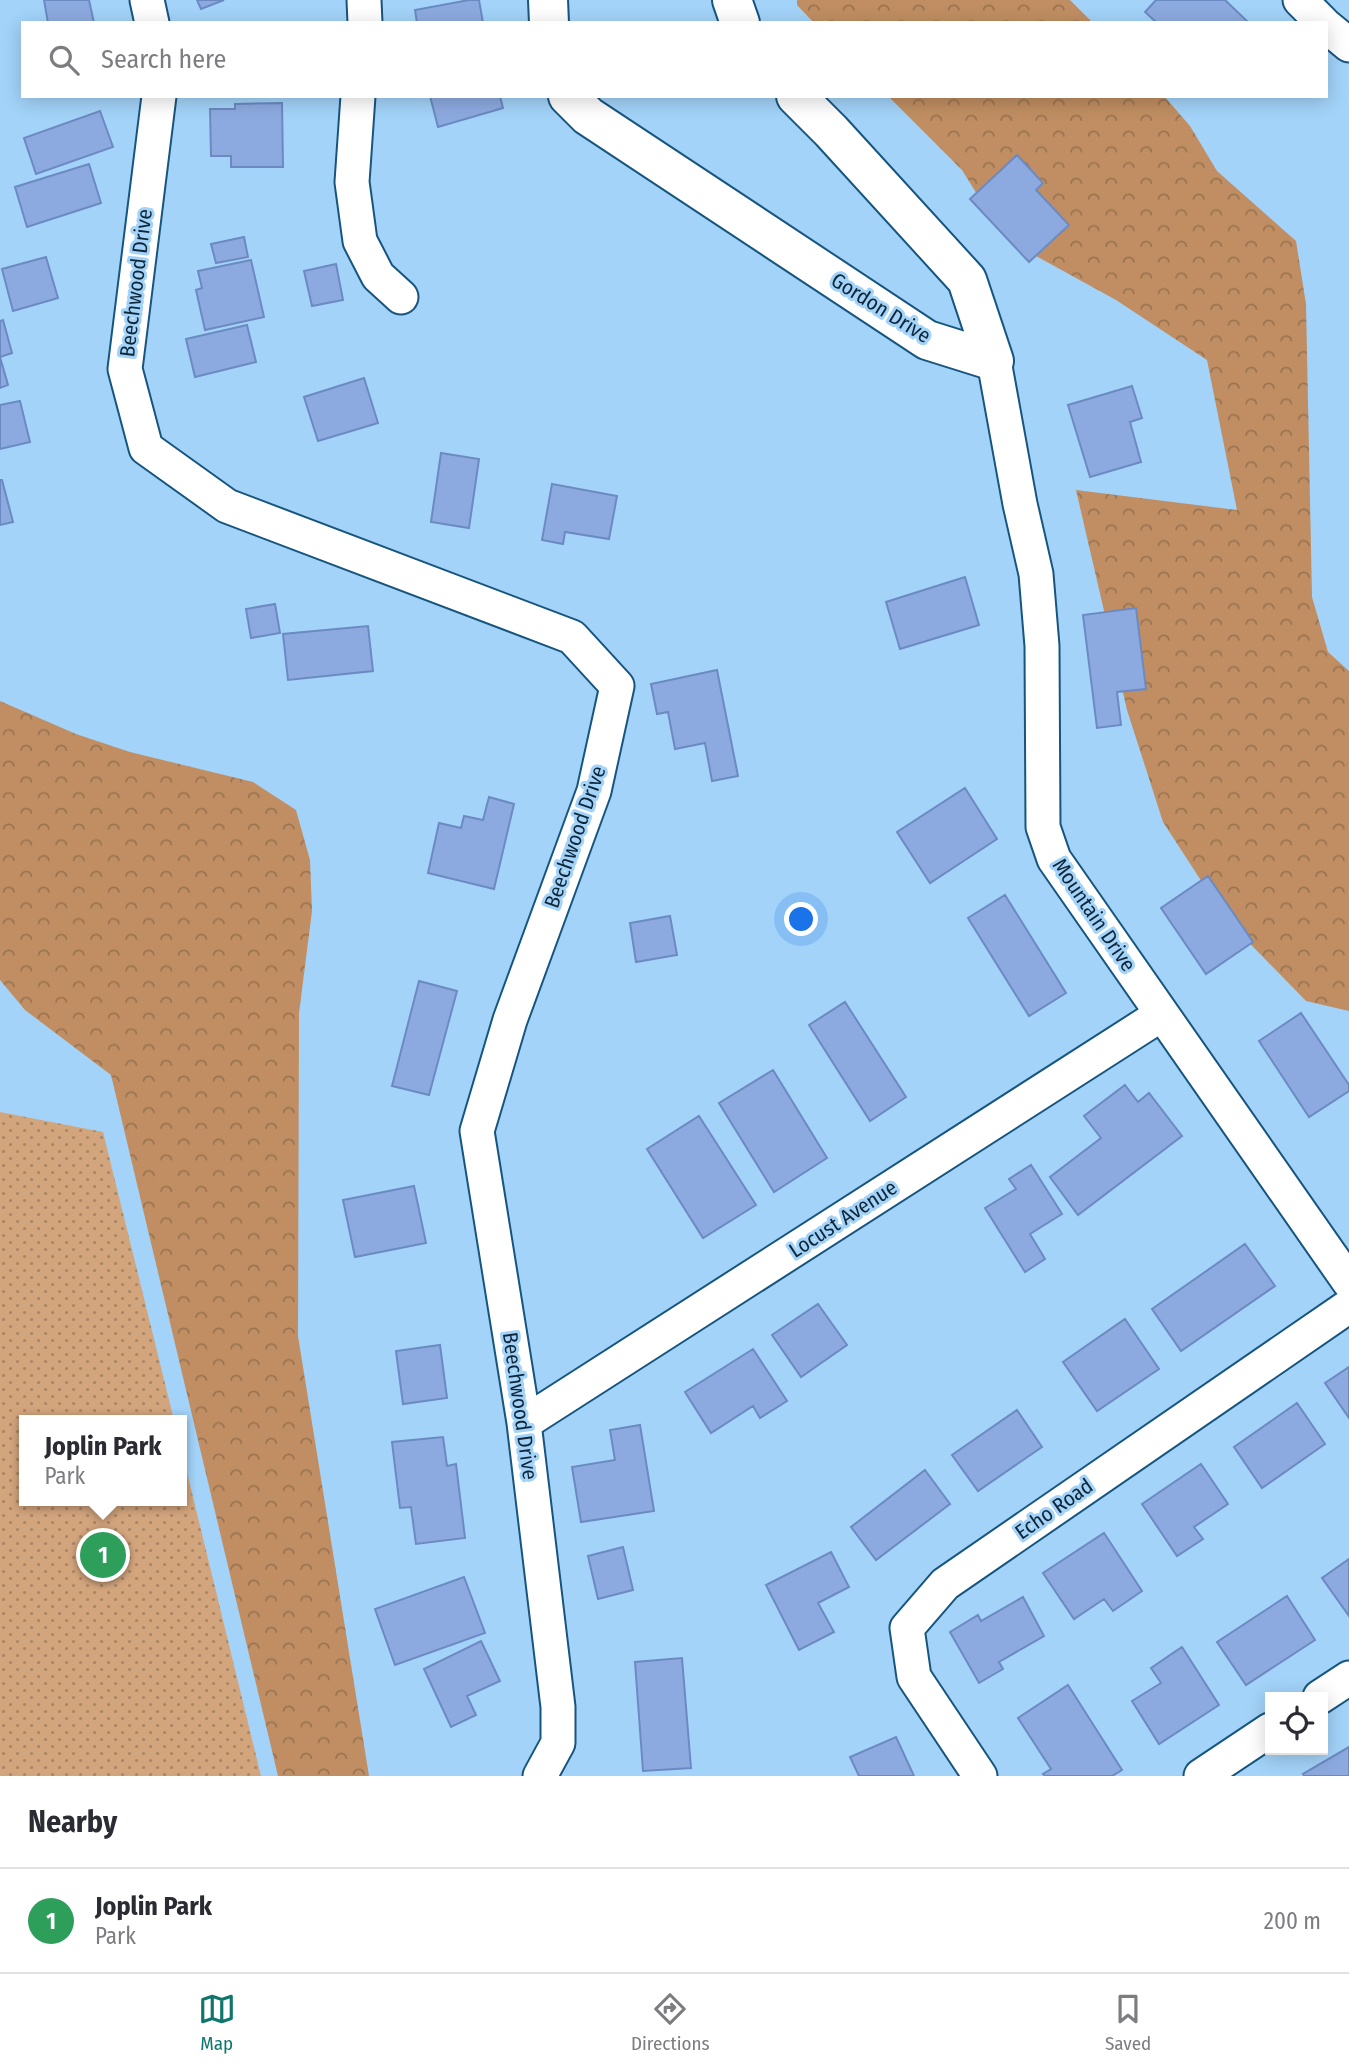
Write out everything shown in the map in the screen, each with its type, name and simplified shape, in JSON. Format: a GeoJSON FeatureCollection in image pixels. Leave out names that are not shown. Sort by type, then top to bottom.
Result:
{"type":"FeatureCollection","features":[{"type":"Feature","properties":{"kind":"street"},"geometry":{"type":"LineString","coordinates":[[147,0],[152,21]]}},
{"type":"Feature","properties":{"kind":"street"},"geometry":{"type":"LineString","coordinates":[[364,0],[365,21]]}},
{"type":"Feature","properties":{"kind":"street"},"geometry":{"type":"LineString","coordinates":[[548,0],[549,21]]}},
{"type":"Feature","properties":{"kind":"street"},"geometry":{"type":"LineString","coordinates":[[732,0],[739,21]]}},
{"type":"Feature","properties":{"kind":"street"},"geometry":{"type":"LineString","coordinates":[[1300,0],[1321,21]]}},
{"type":"Feature","properties":{"kind":"street"},"geometry":{"type":"LineString","coordinates":[[1328,27],[1349,45]]}},
{"type":"Feature","properties":{"kind":"street","name":"Beechwood Drive"},"geometry":{"type":"LineString","coordinates":[[159,98],[125,369],[146,448],[227,506],[572,637],[617,686],[594,791],[510,1020],[477,1131],[524,1423],[558,1707],[558,1743],[540,1776]]}},
{"type":"Feature","properties":{"kind":"street"},"geometry":{"type":"LineString","coordinates":[[358,98],[352,182],[360,241],[378,276],[401,297]]}},
{"type":"Feature","properties":{"kind":"street","name":"Gordon Drive"},"geometry":{"type":"LineString","coordinates":[[570,98],[588,116],[927,340],[994,361]]}},
{"type":"Feature","properties":{"kind":"street"},"geometry":{"type":"LineString","coordinates":[[798,98],[967,281],[994,361]]}},
{"type":"Feature","properties":{"kind":"street","name":"Mountain Drive"},"geometry":{"type":"LineString","coordinates":[[994,361],[1035,573],[1042,646],[1043,827],[1054,859],[1349,1282]]}},
{"type":"Feature","properties":{"kind":"street","name":"Locust Avenue"},"geometry":{"type":"LineString","coordinates":[[524,1423],[1162,1014]]}},
{"type":"Feature","properties":{"kind":"street","name":"Echo Road"},"geometry":{"type":"LineString","coordinates":[[980,1776],[914,1677],[906,1628],[945,1584],[1349,1306]]}},
{"type":"Feature","properties":{"kind":"street"},"geometry":{"type":"LineString","coordinates":[[1328,1692],[1349,1678]]}},
{"type":"Feature","properties":{"kind":"street"},"geometry":{"type":"LineString","coordinates":[[1201,1776],[1265,1733]]}},
{"type":"Feature","properties":{"kind":"green space"},"geometry":{"type":"Polygon","coordinates":[[[797,0],[1070,0],[1091,21],[812,21],[797,5],[797,0]]]}},
{"type":"Feature","properties":{"kind":"green space"},"geometry":{"type":"Polygon","coordinates":[[[890,98],[1166,98],[1190,126],[1217,171],[1296,241],[1306,304],[1312,597],[1328,652],[1349,671],[1349,1011],[1306,1001],[1226,919],[1163,822],[1127,710],[1076,490],[1237,510],[1207,360],[1116,300],[1027,251],[990,215],[962,170],[890,98]]]}},
{"type":"Feature","properties":{"kind":"green space"},"geometry":{"type":"Polygon","coordinates":[[[0,701],[76,734],[130,752],[253,782],[296,810],[310,860],[312,911],[299,1013],[298,1336],[369,1776],[278,1776],[111,1075],[25,1010],[0,980],[0,701]]]}},
{"type":"Feature","properties":{"kind":"shaded area"},"geometry":{"type":"Polygon","coordinates":[[[0,1112],[103,1132],[173,1415],[19,1415],[19,1506],[187,1506],[187,1473],[261,1776],[0,1776],[0,1112]]]}},
{"type":"Feature","properties":{"kind":"building"},"geometry":{"type":"Polygon","coordinates":[[[44,0],[89,0],[94,21],[48,21],[44,0]]]}},
{"type":"Feature","properties":{"kind":"building"},"geometry":{"type":"Polygon","coordinates":[[[197,0],[224,0],[201,9],[197,0]]]}},
{"type":"Feature","properties":{"kind":"building"},"geometry":{"type":"Polygon","coordinates":[[[479,0],[483,21],[417,21],[415,10],[479,0]]]}},
{"type":"Feature","properties":{"kind":"building"},"geometry":{"type":"Polygon","coordinates":[[[1156,0],[1225,0],[1247,21],[1155,21],[1145,12],[1156,0]]]}},
{"type":"Feature","properties":{"kind":"building"},"geometry":{"type":"Polygon","coordinates":[[[431,98],[500,98],[503,108],[438,127],[431,98]]]}},
{"type":"Feature","properties":{"kind":"building"},"geometry":{"type":"Polygon","coordinates":[[[282,103],[283,167],[231,167],[231,156],[211,156],[210,109],[235,109],[235,104],[282,103]]]}},
{"type":"Feature","properties":{"kind":"building"},"geometry":{"type":"Polygon","coordinates":[[[100,111],[113,147],[36,174],[24,138],[100,111]]]}},
{"type":"Feature","properties":{"kind":"building"},"geometry":{"type":"Polygon","coordinates":[[[1017,155],[1043,183],[1036,190],[1069,225],[1029,262],[970,199],[1017,155]]]}},
{"type":"Feature","properties":{"kind":"building"},"geometry":{"type":"Polygon","coordinates":[[[89,164],[101,203],[27,227],[15,187],[89,164]]]}},
{"type":"Feature","properties":{"kind":"building"},"geometry":{"type":"Polygon","coordinates":[[[244,237],[248,257],[216,263],[211,244],[244,237]]]}},
{"type":"Feature","properties":{"kind":"building"},"geometry":{"type":"Polygon","coordinates":[[[46,257],[58,298],[13,311],[2,269],[46,257]]]}},
{"type":"Feature","properties":{"kind":"building"},"geometry":{"type":"Polygon","coordinates":[[[251,260],[264,317],[205,330],[196,290],[202,288],[198,271],[251,260]]]}},
{"type":"Feature","properties":{"kind":"building"},"geometry":{"type":"Polygon","coordinates":[[[336,264],[343,300],[312,306],[304,271],[336,264]]]}},
{"type":"Feature","properties":{"kind":"building"},"geometry":{"type":"Polygon","coordinates":[[[3,320],[12,353],[0,357],[0,321],[3,320]]]}},
{"type":"Feature","properties":{"kind":"building"},"geometry":{"type":"Polygon","coordinates":[[[247,325],[256,362],[195,377],[186,339],[247,325]]]}},
{"type":"Feature","properties":{"kind":"building"},"geometry":{"type":"Polygon","coordinates":[[[0,357],[8,385],[0,388],[0,357]]]}},
{"type":"Feature","properties":{"kind":"building"},"geometry":{"type":"Polygon","coordinates":[[[364,378],[378,423],[318,441],[304,397],[364,378]]]}},
{"type":"Feature","properties":{"kind":"building"},"geometry":{"type":"Polygon","coordinates":[[[1132,386],[1142,418],[1130,422],[1141,462],[1090,477],[1068,405],[1132,386]]]}},
{"type":"Feature","properties":{"kind":"building"},"geometry":{"type":"Polygon","coordinates":[[[20,401],[30,442],[0,449],[0,405],[20,401]]]}},
{"type":"Feature","properties":{"kind":"building"},"geometry":{"type":"Polygon","coordinates":[[[441,453],[479,459],[469,528],[431,522],[441,453]]]}},
{"type":"Feature","properties":{"kind":"building"},"geometry":{"type":"Polygon","coordinates":[[[0,480],[13,522],[0,525],[0,480]]]}},
{"type":"Feature","properties":{"kind":"building"},"geometry":{"type":"Polygon","coordinates":[[[552,484],[617,496],[609,539],[565,532],[563,544],[542,540],[552,484]]]}},
{"type":"Feature","properties":{"kind":"building"},"geometry":{"type":"Polygon","coordinates":[[[965,577],[979,625],[900,649],[886,602],[965,577]]]}},
{"type":"Feature","properties":{"kind":"building"},"geometry":{"type":"Polygon","coordinates":[[[275,604],[280,633],[251,638],[246,609],[275,604]]]}},
{"type":"Feature","properties":{"kind":"building"},"geometry":{"type":"Polygon","coordinates":[[[1136,608],[1146,689],[1117,692],[1121,725],[1097,728],[1083,615],[1136,608]]]}},
{"type":"Feature","properties":{"kind":"building"},"geometry":{"type":"Polygon","coordinates":[[[368,626],[373,671],[288,680],[283,634],[368,626]]]}},
{"type":"Feature","properties":{"kind":"building"},"geometry":{"type":"Polygon","coordinates":[[[717,670],[738,776],[712,781],[705,743],[675,749],[668,712],[657,714],[651,684],[717,670]]]}},
{"type":"Feature","properties":{"kind":"building"},"geometry":{"type":"Polygon","coordinates":[[[965,788],[997,839],[930,883],[897,832],[965,788]]]}},
{"type":"Feature","properties":{"kind":"building"},"geometry":{"type":"Polygon","coordinates":[[[489,797],[514,804],[494,889],[428,873],[439,823],[461,828],[464,816],[483,820],[489,797]]]}},
{"type":"Feature","properties":{"kind":"building"},"geometry":{"type":"Polygon","coordinates":[[[1208,876],[1253,942],[1206,974],[1161,908],[1208,876]]]}},
{"type":"Feature","properties":{"kind":"building"},"geometry":{"type":"Polygon","coordinates":[[[1005,895],[1066,993],[1029,1016],[968,918],[1005,895]]]}},
{"type":"Feature","properties":{"kind":"building"},"geometry":{"type":"Polygon","coordinates":[[[670,916],[677,955],[636,962],[630,923],[670,916]]]}},
{"type":"Feature","properties":{"kind":"building"},"geometry":{"type":"Polygon","coordinates":[[[419,981],[457,991],[429,1095],[392,1086],[419,981]]]}},
{"type":"Feature","properties":{"kind":"building"},"geometry":{"type":"Polygon","coordinates":[[[845,1002],[906,1097],[870,1121],[809,1025],[845,1002]]]}},
{"type":"Feature","properties":{"kind":"building"},"geometry":{"type":"Polygon","coordinates":[[[1301,1013],[1349,1085],[1349,1091],[1309,1117],[1259,1041],[1301,1013]]]}},
{"type":"Feature","properties":{"kind":"building"},"geometry":{"type":"Polygon","coordinates":[[[773,1070],[827,1158],[774,1192],[719,1103],[773,1070]]]}},
{"type":"Feature","properties":{"kind":"building"},"geometry":{"type":"Polygon","coordinates":[[[1125,1085],[1138,1102],[1149,1093],[1182,1136],[1078,1215],[1050,1177],[1101,1138],[1084,1116],[1125,1085]]]}},
{"type":"Feature","properties":{"kind":"building"},"geometry":{"type":"Polygon","coordinates":[[[699,1116],[756,1205],[703,1238],[647,1149],[699,1116]]]}},
{"type":"Feature","properties":{"kind":"building"},"geometry":{"type":"Polygon","coordinates":[[[1031,1165],[1062,1214],[1030,1234],[1045,1259],[1025,1272],[985,1208],[1016,1189],[1009,1179],[1031,1165]]]}},
{"type":"Feature","properties":{"kind":"building"},"geometry":{"type":"Polygon","coordinates":[[[414,1186],[426,1243],[355,1257],[343,1200],[414,1186]]]}},
{"type":"Feature","properties":{"kind":"building"},"geometry":{"type":"Polygon","coordinates":[[[1245,1244],[1275,1286],[1181,1351],[1152,1309],[1245,1244]]]}},
{"type":"Feature","properties":{"kind":"building"},"geometry":{"type":"Polygon","coordinates":[[[818,1304],[847,1345],[801,1377],[772,1335],[818,1304]]]}},
{"type":"Feature","properties":{"kind":"building"},"geometry":{"type":"Polygon","coordinates":[[[1125,1319],[1159,1369],[1097,1411],[1063,1362],[1125,1319]]]}},
{"type":"Feature","properties":{"kind":"building"},"geometry":{"type":"Polygon","coordinates":[[[440,1345],[447,1398],[403,1404],[396,1351],[440,1345]]]}},
{"type":"Feature","properties":{"kind":"building"},"geometry":{"type":"Polygon","coordinates":[[[753,1349],[787,1401],[760,1418],[753,1406],[711,1433],[685,1392],[753,1349]]]}},
{"type":"Feature","properties":{"kind":"building"},"geometry":{"type":"Polygon","coordinates":[[[1349,1367],[1349,1418],[1325,1383],[1349,1367]]]}},
{"type":"Feature","properties":{"kind":"building"},"geometry":{"type":"Polygon","coordinates":[[[1297,1403],[1325,1444],[1262,1488],[1234,1447],[1297,1403]]]}},
{"type":"Feature","properties":{"kind":"building"},"geometry":{"type":"Polygon","coordinates":[[[1017,1410],[1042,1447],[978,1491],[952,1455],[1017,1410]]]}},
{"type":"Feature","properties":{"kind":"building"},"geometry":{"type":"Polygon","coordinates":[[[640,1425],[654,1511],[581,1522],[572,1467],[615,1460],[610,1430],[640,1425]]]}},
{"type":"Feature","properties":{"kind":"building"},"geometry":{"type":"Polygon","coordinates":[[[443,1437],[447,1466],[456,1464],[465,1538],[416,1544],[411,1507],[400,1508],[392,1442],[443,1437]]]}},
{"type":"Feature","properties":{"kind":"building"},"geometry":{"type":"Polygon","coordinates":[[[1201,1464],[1228,1504],[1194,1527],[1203,1539],[1177,1556],[1142,1504],[1201,1464]]]}},
{"type":"Feature","properties":{"kind":"building"},"geometry":{"type":"Polygon","coordinates":[[[925,1470],[950,1504],[876,1560],[851,1527],[925,1470]]]}},
{"type":"Feature","properties":{"kind":"building"},"geometry":{"type":"Polygon","coordinates":[[[1104,1533],[1142,1591],[1113,1611],[1104,1599],[1074,1619],[1043,1573],[1104,1533]]]}},
{"type":"Feature","properties":{"kind":"building"},"geometry":{"type":"Polygon","coordinates":[[[623,1547],[633,1590],[598,1599],[588,1556],[623,1547]]]}},
{"type":"Feature","properties":{"kind":"building"},"geometry":{"type":"Polygon","coordinates":[[[831,1552],[849,1587],[818,1603],[834,1632],[799,1650],[766,1585],[831,1552]]]}},
{"type":"Feature","properties":{"kind":"building"},"geometry":{"type":"Polygon","coordinates":[[[1349,1559],[1349,1616],[1322,1578],[1349,1559]]]}},
{"type":"Feature","properties":{"kind":"building"},"geometry":{"type":"Polygon","coordinates":[[[464,1577],[485,1633],[395,1665],[375,1609],[464,1577]]]}},
{"type":"Feature","properties":{"kind":"building"},"geometry":{"type":"Polygon","coordinates":[[[1287,1596],[1315,1640],[1246,1685],[1217,1642],[1287,1596]]]}},
{"type":"Feature","properties":{"kind":"building"},"geometry":{"type":"Polygon","coordinates":[[[1023,1597],[1044,1636],[999,1662],[1003,1669],[979,1683],[950,1632],[978,1615],[981,1621],[1023,1597]]]}},
{"type":"Feature","properties":{"kind":"building"},"geometry":{"type":"Polygon","coordinates":[[[481,1641],[500,1681],[467,1696],[476,1715],[451,1727],[424,1669],[481,1641]]]}},
{"type":"Feature","properties":{"kind":"building"},"geometry":{"type":"Polygon","coordinates":[[[1182,1647],[1219,1705],[1159,1744],[1132,1701],[1161,1683],[1151,1668],[1182,1647]]]}},
{"type":"Feature","properties":{"kind":"building"},"geometry":{"type":"Polygon","coordinates":[[[682,1658],[691,1768],[643,1771],[635,1662],[682,1658]]]}},
{"type":"Feature","properties":{"kind":"building"},"geometry":{"type":"Polygon","coordinates":[[[1068,1685],[1122,1770],[1112,1776],[1043,1774],[1051,1769],[1018,1718],[1068,1685]]]}},
{"type":"Feature","properties":{"kind":"building"},"geometry":{"type":"Polygon","coordinates":[[[896,1737],[914,1776],[859,1776],[850,1757],[896,1737]]]}},
{"type":"Feature","properties":{"kind":"building"},"geometry":{"type":"Polygon","coordinates":[[[1349,1747],[1349,1776],[1304,1776],[1303,1774],[1349,1747]]]}},
{"type":"Feature","properties":{"kind":"place","name":"Joplin Park"},"geometry":{"type":"Point","coordinates":[103,1555]}}]}
